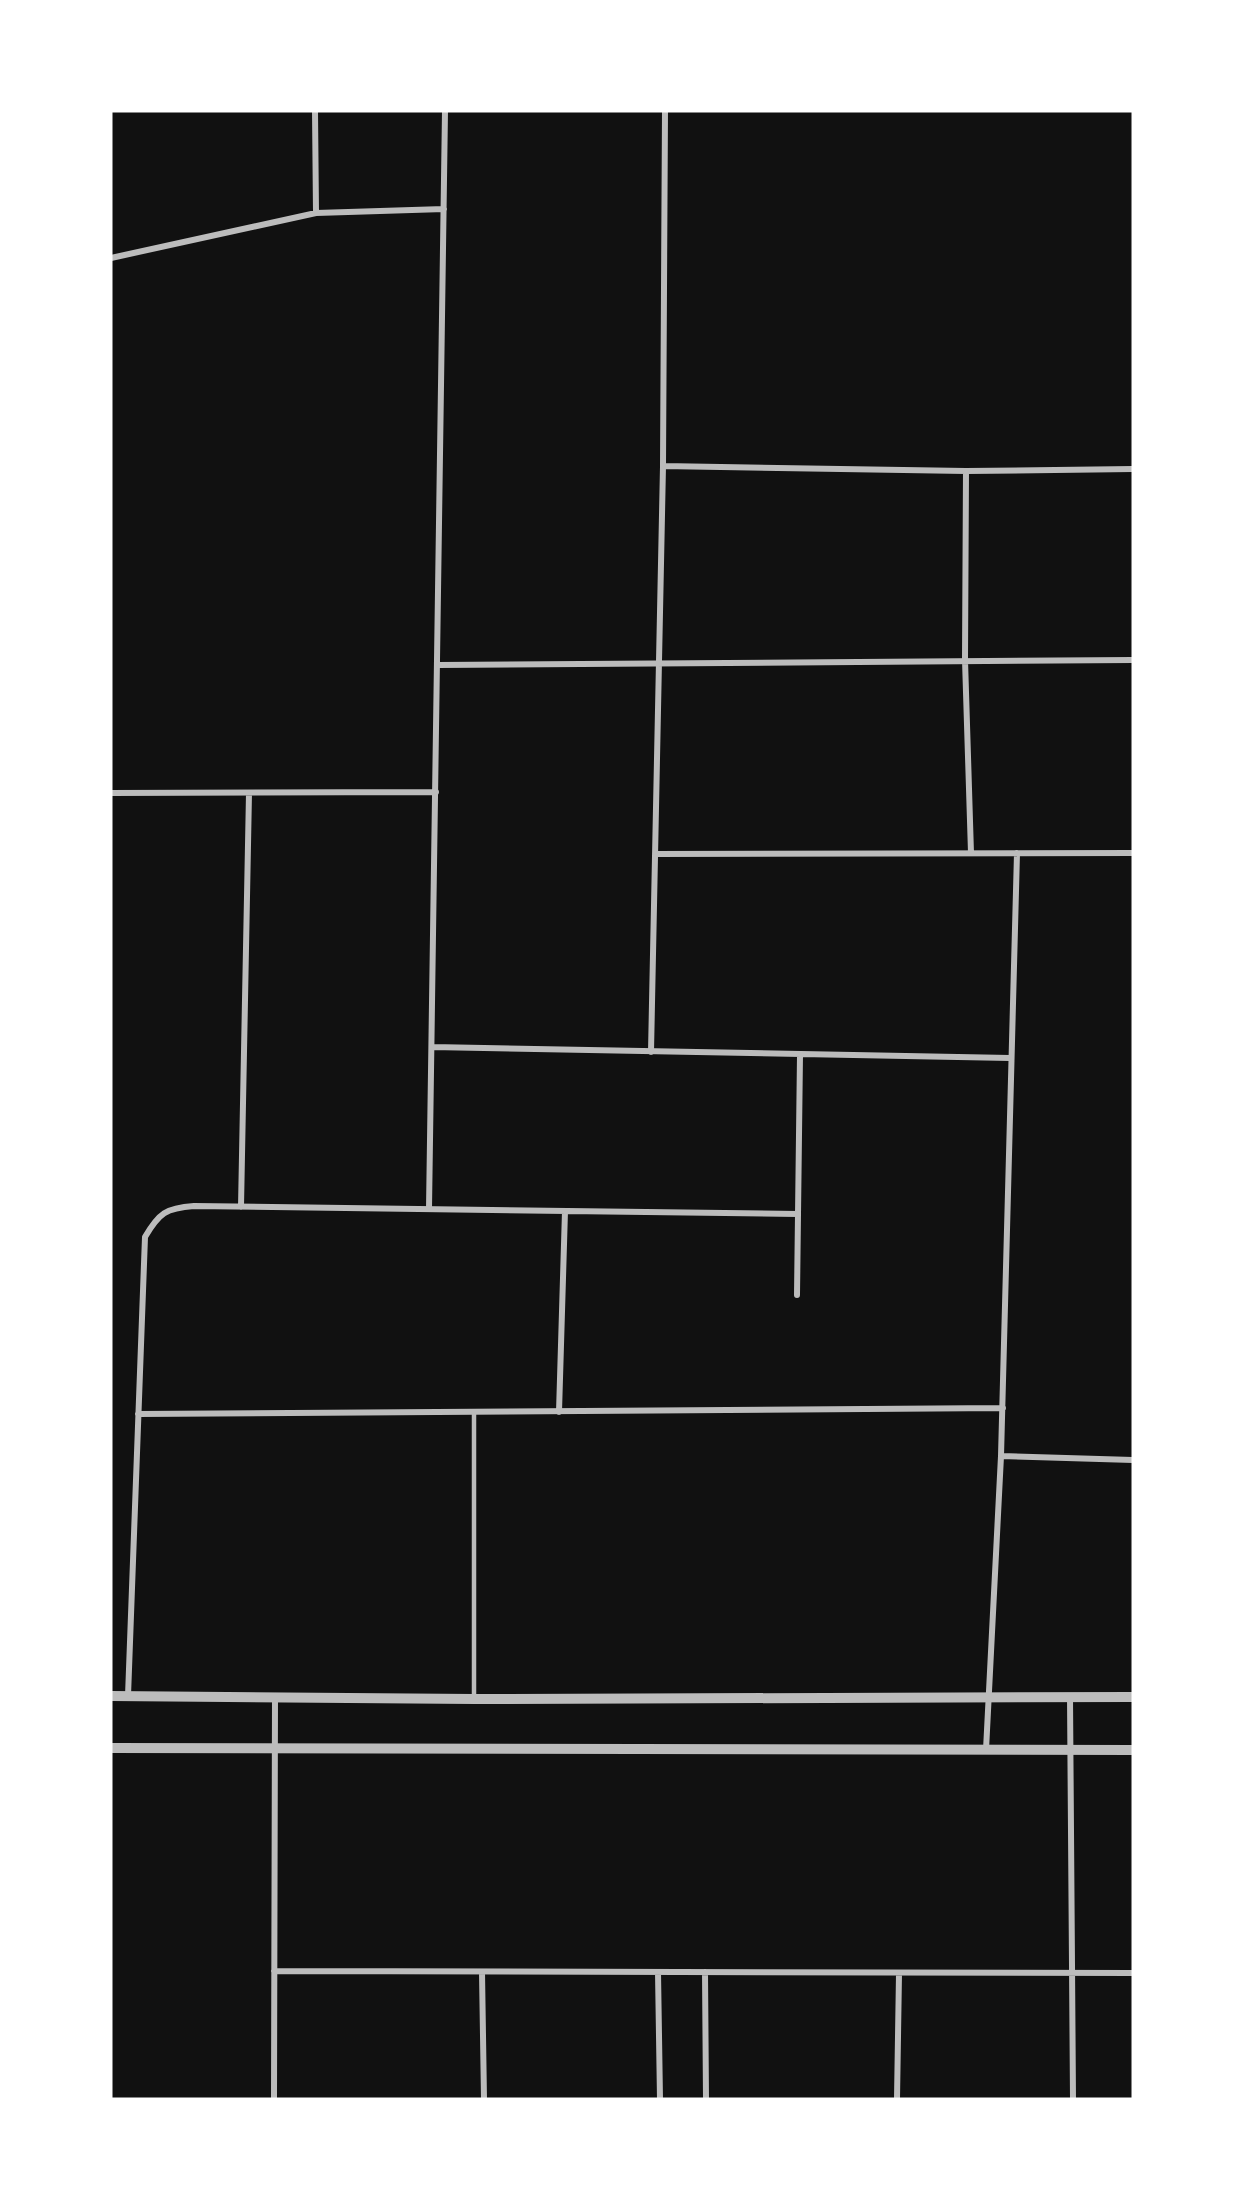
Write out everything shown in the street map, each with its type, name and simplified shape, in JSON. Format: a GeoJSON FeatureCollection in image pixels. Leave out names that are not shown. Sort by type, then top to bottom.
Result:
{"type":"FeatureCollection","features":[{"type":"Feature","properties":{"kind":"street"},"geometry":{"type":"LineString","coordinates":[[315,111],[316,213]]}},
{"type":"Feature","properties":{"kind":"street"},"geometry":{"type":"LineString","coordinates":[[429,1209],[445,111]]}},
{"type":"Feature","properties":{"kind":"street"},"geometry":{"type":"LineString","coordinates":[[651,1052],[663,466],[665,111]]}},
{"type":"Feature","properties":{"kind":"street"},"geometry":{"type":"LineString","coordinates":[[111,258],[316,213],[444,209]]}},
{"type":"Feature","properties":{"kind":"street"},"geometry":{"type":"LineString","coordinates":[[663,466],[966,471],[1133,469]]}},
{"type":"Feature","properties":{"kind":"street"},"geometry":{"type":"LineString","coordinates":[[966,471],[965,660],[971,853]]}},
{"type":"Feature","properties":{"kind":"street"},"geometry":{"type":"LineString","coordinates":[[438,665],[1133,660]]}},
{"type":"Feature","properties":{"kind":"street"},"geometry":{"type":"LineString","coordinates":[[111,794],[436,792]]}},
{"type":"Feature","properties":{"kind":"street"},"geometry":{"type":"LineString","coordinates":[[241,1207],[249,793]]}},
{"type":"Feature","properties":{"kind":"street"},"geometry":{"type":"LineString","coordinates":[[986,1749],[1001,1456],[1017,853]]}},
{"type":"Feature","properties":{"kind":"street"},"geometry":{"type":"LineString","coordinates":[[656,854],[1133,853]]}},
{"type":"Feature","properties":{"kind":"street"},"geometry":{"type":"LineString","coordinates":[[432,1047],[1010,1058]]}},
{"type":"Feature","properties":{"kind":"street"},"geometry":{"type":"LineString","coordinates":[[797,1295],[800,1055]]}},
{"type":"Feature","properties":{"kind":"street"},"geometry":{"type":"LineString","coordinates":[[128,1696],[145,1237],[155,1219],[173,1208],[194,1206],[798,1214]]}},
{"type":"Feature","properties":{"kind":"street"},"geometry":{"type":"LineString","coordinates":[[559,1412],[565,1210]]}},
{"type":"Feature","properties":{"kind":"street"},"geometry":{"type":"LineString","coordinates":[[138,1414],[1002,1408]]}},
{"type":"Feature","properties":{"kind":"street"},"geometry":{"type":"LineString","coordinates":[[1001,1456],[1133,1460]]}},
{"type":"Feature","properties":{"kind":"street"},"geometry":{"type":"LineString","coordinates":[[111,1696],[474,1699],[1133,1697]]}},
{"type":"Feature","properties":{"kind":"street"},"geometry":{"type":"LineString","coordinates":[[274,2099],[275,1697]]}},
{"type":"Feature","properties":{"kind":"street"},"geometry":{"type":"LineString","coordinates":[[1070,1697],[1073,2099]]}},
{"type":"Feature","properties":{"kind":"street"},"geometry":{"type":"LineString","coordinates":[[111,1748],[1133,1750]]}},
{"type":"Feature","properties":{"kind":"street"},"geometry":{"type":"LineString","coordinates":[[274,1971],[1133,1973]]}},
{"type":"Feature","properties":{"kind":"street"},"geometry":{"type":"LineString","coordinates":[[482,1972],[484,2099]]}},
{"type":"Feature","properties":{"kind":"street"},"geometry":{"type":"LineString","coordinates":[[658,1972],[660,2099]]}},
{"type":"Feature","properties":{"kind":"street"},"geometry":{"type":"LineString","coordinates":[[705,1972],[706,2099]]}},
{"type":"Feature","properties":{"kind":"street"},"geometry":{"type":"LineString","coordinates":[[897,2099],[899,1974]]}},
{"type":"Feature","properties":{"kind":"lane"},"geometry":{"type":"LineString","coordinates":[[474,1413],[474,1699]]}}]}
